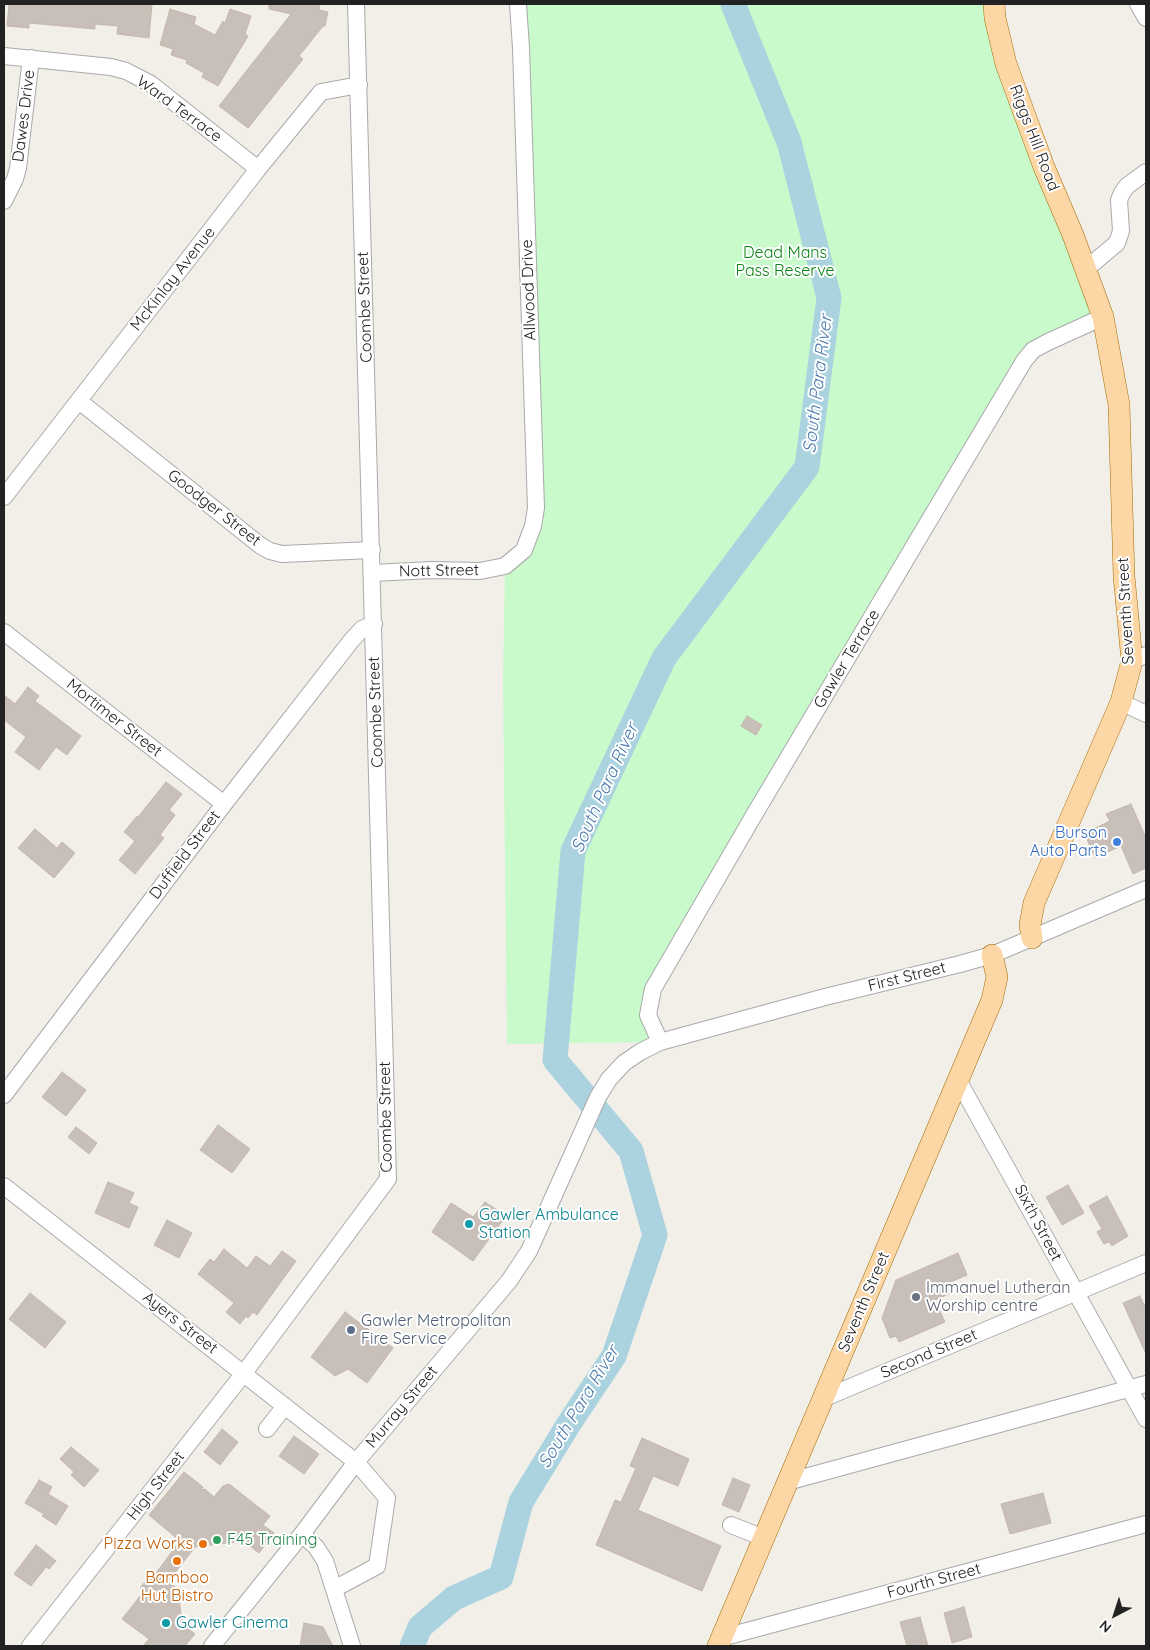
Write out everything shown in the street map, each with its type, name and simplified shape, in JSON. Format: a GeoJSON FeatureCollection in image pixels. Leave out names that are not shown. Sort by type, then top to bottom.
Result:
{"type":"FeatureCollection","features":[{"type":"Feature","properties":{"kind":"main road","name":"Riggs Hill Road"},"geometry":{"type":"LineString","coordinates":[[994,4],[995,18],[1006,64],[1044,166],[1086,269]]}},
{"type":"Feature","properties":{"kind":"main road","name":"Seventh Street"},"geometry":{"type":"LineString","coordinates":[[1032,938],[1030,925],[1034,903],[1139,658],[1124,576],[1119,405],[1103,317],[1086,269]]}},
{"type":"Feature","properties":{"kind":"main road","name":"Seventh Street"},"geometry":{"type":"LineString","coordinates":[[720,1642],[992,1000],[997,977],[992,955]]}},
{"type":"Feature","properties":{"kind":"street","name":"Coombe Street"},"geometry":{"type":"LineString","coordinates":[[244,1373],[388,1179],[373,573],[356,4]]}},
{"type":"Feature","properties":{"kind":"street","name":"Allwood Drive"},"geometry":{"type":"LineString","coordinates":[[505,566],[524,550],[533,526],[536,508],[518,4]]}},
{"type":"Feature","properties":{"kind":"street"},"geometry":{"type":"LineString","coordinates":[[1138,4],[1146,18]]}},
{"type":"Feature","properties":{"kind":"street","name":"Ward Terrace"},"geometry":{"type":"LineString","coordinates":[[4,56],[112,67],[126,71],[151,84],[258,169]]}},
{"type":"Feature","properties":{"kind":"street","name":"Dawes Drive"},"geometry":{"type":"LineString","coordinates":[[4,201],[15,179],[18,168],[31,58]]}},
{"type":"Feature","properties":{"kind":"street","name":"McKinlay Avenue"},"geometry":{"type":"LineString","coordinates":[[4,498],[258,169],[321,92],[359,85]]}},
{"type":"Feature","properties":{"kind":"street"},"geometry":{"type":"LineString","coordinates":[[1086,269],[1117,243],[1121,231],[1119,200],[1127,186],[1146,172]]}},
{"type":"Feature","properties":{"kind":"street","name":"Gawler Terrace"},"geometry":{"type":"LineString","coordinates":[[660,1042],[648,1014],[653,988],[1024,361],[1034,350],[1048,342],[1103,317]]}},
{"type":"Feature","properties":{"kind":"street","name":"Goodger Street"},"geometry":{"type":"LineString","coordinates":[[79,401],[261,546],[270,551],[282,554],[372,550]]}},
{"type":"Feature","properties":{"kind":"street","name":"Nott Street"},"geometry":{"type":"LineString","coordinates":[[373,573],[480,570],[505,566]]}},
{"type":"Feature","properties":{"kind":"street","name":"Duffield Street"},"geometry":{"type":"LineString","coordinates":[[4,1094],[224,804],[351,641],[362,629],[374,624]]}},
{"type":"Feature","properties":{"kind":"street","name":"Mortimer Street"},"geometry":{"type":"LineString","coordinates":[[4,632],[224,804]]}},
{"type":"Feature","properties":{"kind":"street"},"geometry":{"type":"LineString","coordinates":[[1121,702],[1146,714]]}},
{"type":"Feature","properties":{"kind":"street","name":"First Street"},"geometry":{"type":"LineString","coordinates":[[660,1042],[825,997],[992,955],[1146,889]]}},
{"type":"Feature","properties":{"kind":"street","name":"Murray Street"},"geometry":{"type":"LineString","coordinates":[[212,1646],[302,1534],[356,1462],[509,1280],[529,1251],[598,1097],[609,1079],[624,1063],[660,1042]]}},
{"type":"Feature","properties":{"kind":"street","name":"Sixth Street"},"geometry":{"type":"LineString","coordinates":[[958,1080],[1035,1215],[1075,1293],[1146,1419]]}},
{"type":"Feature","properties":{"kind":"street","name":"Ayers Street"},"geometry":{"type":"LineString","coordinates":[[4,1186],[356,1462],[387,1498],[377,1566],[334,1589]]}},
{"type":"Feature","properties":{"kind":"street","name":"Second Street"},"geometry":{"type":"LineString","coordinates":[[822,1399],[1146,1263]]}},
{"type":"Feature","properties":{"kind":"street","name":"High Street"},"geometry":{"type":"LineString","coordinates":[[30,1646],[244,1373]]}},
{"type":"Feature","properties":{"kind":"street"},"geometry":{"type":"LineString","coordinates":[[787,1482],[1146,1384]]}},
{"type":"Feature","properties":{"kind":"street"},"geometry":{"type":"LineString","coordinates":[[267,1429],[285,1406]]}},
{"type":"Feature","properties":{"kind":"street","name":"Fourth Street"},"geometry":{"type":"LineString","coordinates":[[720,1642],[1146,1524]]}},
{"type":"Feature","properties":{"kind":"street"},"geometry":{"type":"LineString","coordinates":[[731,1525],[764,1538]]}},
{"type":"Feature","properties":{"kind":"street"},"geometry":{"type":"LineString","coordinates":[[302,1534],[316,1548],[325,1561],[352,1646]]}},
{"type":"Feature","properties":{"kind":"green space","name":"Dead Mans Pass Reserve"},"geometry":{"type":"Polygon","coordinates":[[[518,4],[994,4],[1103,317],[1033,350],[653,989],[660,1042],[507,1044],[503,680],[505,566],[529,537],[518,4]]]}},
{"type":"Feature","properties":{"kind":"building"},"geometry":{"type":"Polygon","coordinates":[[[9,4],[152,4],[149,38],[117,34],[118,26],[95,24],[95,29],[29,23],[29,28],[7,26],[9,4]]]}},
{"type":"Feature","properties":{"kind":"building"},"geometry":{"type":"Polygon","coordinates":[[[269,4],[320,4],[319,10],[328,12],[325,26],[323,26],[299,56],[303,59],[248,128],[219,106],[291,14],[269,9],[269,4]]]}},
{"type":"Feature","properties":{"kind":"building"},"geometry":{"type":"Polygon","coordinates":[[[170,9],[196,17],[194,24],[215,35],[223,21],[225,23],[230,9],[251,16],[245,34],[248,36],[218,86],[202,77],[204,73],[186,63],[187,60],[171,55],[173,49],[160,45],[170,9]]]}},
{"type":"Feature","properties":{"kind":"building"},"geometry":{"type":"Polygon","coordinates":[[[28,687],[39,696],[35,701],[81,736],[67,755],[56,747],[39,770],[15,752],[26,737],[4,720],[4,695],[15,704],[28,687]]]}},
{"type":"Feature","properties":{"kind":"building"},"geometry":{"type":"Polygon","coordinates":[[[747,716],[762,725],[756,735],[741,726],[747,716]]]}},
{"type":"Feature","properties":{"kind":"building"},"geometry":{"type":"Polygon","coordinates":[[[166,782],[182,794],[169,810],[175,815],[160,835],[164,838],[135,874],[119,860],[135,841],[124,832],[166,782]]]}},
{"type":"Feature","properties":{"kind":"building","name":"Burson Auto Parts"},"geometry":{"type":"Polygon","coordinates":[[[1131,804],[1146,838],[1146,868],[1133,874],[1121,846],[1095,858],[1086,837],[1089,831],[1110,821],[1106,814],[1131,804]]]}},
{"type":"Feature","properties":{"kind":"building"},"geometry":{"type":"Polygon","coordinates":[[[35,829],[57,848],[62,842],[75,853],[54,878],[18,848],[35,829]]]}},
{"type":"Feature","properties":{"kind":"building"},"geometry":{"type":"Polygon","coordinates":[[[62,1072],[86,1090],[66,1116],[42,1097],[62,1072]]]}},
{"type":"Feature","properties":{"kind":"building"},"geometry":{"type":"Polygon","coordinates":[[[218,1125],[250,1149],[232,1173],[200,1150],[218,1125]]]}},
{"type":"Feature","properties":{"kind":"building"},"geometry":{"type":"Polygon","coordinates":[[[76,1127],[97,1143],[89,1154],[68,1137],[76,1127]]]}},
{"type":"Feature","properties":{"kind":"building"},"geometry":{"type":"Polygon","coordinates":[[[108,1182],[134,1193],[129,1203],[138,1207],[129,1228],[95,1213],[108,1182]]]}},
{"type":"Feature","properties":{"kind":"building"},"geometry":{"type":"Polygon","coordinates":[[[1068,1185],[1084,1213],[1062,1225],[1046,1197],[1068,1185]]]}},
{"type":"Feature","properties":{"kind":"building"},"geometry":{"type":"Polygon","coordinates":[[[1107,1196],[1128,1236],[1112,1246],[1109,1242],[1104,1244],[1097,1232],[1102,1229],[1089,1206],[1107,1196]]]}},
{"type":"Feature","properties":{"kind":"building","name":"Gawler Ambulance Station"},"geometry":{"type":"Polygon","coordinates":[[[485,1202],[506,1216],[473,1261],[432,1232],[451,1203],[473,1217],[485,1202]]]}},
{"type":"Feature","properties":{"kind":"building"},"geometry":{"type":"Polygon","coordinates":[[[167,1220],[192,1233],[179,1258],[154,1245],[167,1220]]]}},
{"type":"Feature","properties":{"kind":"building"},"geometry":{"type":"Polygon","coordinates":[[[224,1249],[247,1268],[256,1256],[270,1266],[282,1251],[296,1261],[257,1315],[253,1312],[248,1318],[246,1316],[240,1324],[226,1312],[234,1303],[198,1274],[210,1259],[214,1262],[224,1249]]]}},
{"type":"Feature","properties":{"kind":"building","name":"Immanuel Lutheran Worship centre"},"geometry":{"type":"Polygon","coordinates":[[[958,1253],[967,1275],[946,1284],[951,1293],[935,1300],[945,1322],[899,1342],[896,1336],[890,1338],[882,1318],[896,1280],[958,1253]]]}},
{"type":"Feature","properties":{"kind":"building"},"geometry":{"type":"Polygon","coordinates":[[[30,1293],[66,1322],[45,1348],[9,1319],[30,1293]]]}},
{"type":"Feature","properties":{"kind":"building"},"geometry":{"type":"Polygon","coordinates":[[[1140,1296],[1146,1309],[1146,1354],[1123,1303],[1140,1296]]]}},
{"type":"Feature","properties":{"kind":"building","name":"Gawler Metropolitan Fire Service"},"geometry":{"type":"Polygon","coordinates":[[[345,1312],[393,1348],[367,1383],[348,1369],[335,1376],[311,1357],[345,1312]]]}},
{"type":"Feature","properties":{"kind":"building"},"geometry":{"type":"Polygon","coordinates":[[[222,1429],[238,1442],[220,1465],[204,1452],[222,1429]]]}},
{"type":"Feature","properties":{"kind":"building"},"geometry":{"type":"Polygon","coordinates":[[[294,1436],[319,1454],[304,1474],[279,1456],[294,1436]]]}},
{"type":"Feature","properties":{"kind":"building"},"geometry":{"type":"Polygon","coordinates":[[[642,1438],[689,1459],[678,1486],[653,1476],[638,1510],[721,1546],[702,1591],[596,1545],[615,1500],[621,1502],[636,1468],[630,1466],[642,1438]]]}},
{"type":"Feature","properties":{"kind":"building"},"geometry":{"type":"Polygon","coordinates":[[[71,1447],[99,1470],[84,1487],[71,1475],[74,1472],[60,1459],[71,1447]]]}},
{"type":"Feature","properties":{"kind":"building"},"geometry":{"type":"Polygon","coordinates":[[[184,1472],[203,1487],[200,1490],[205,1489],[214,1497],[223,1486],[229,1484],[270,1516],[263,1525],[274,1533],[259,1553],[243,1541],[195,1547],[168,1582],[178,1589],[182,1624],[195,1634],[185,1646],[143,1646],[149,1639],[122,1619],[144,1591],[140,1588],[154,1571],[156,1573],[180,1541],[149,1515],[184,1472]]]}},
{"type":"Feature","properties":{"kind":"building"},"geometry":{"type":"Polygon","coordinates":[[[733,1478],[750,1485],[739,1512],[722,1505],[733,1478]]]}},
{"type":"Feature","properties":{"kind":"building"},"geometry":{"type":"Polygon","coordinates":[[[39,1480],[52,1487],[48,1494],[68,1506],[56,1525],[42,1516],[44,1514],[25,1503],[39,1480]]]}},
{"type":"Feature","properties":{"kind":"building"},"geometry":{"type":"Polygon","coordinates":[[[1043,1493],[1051,1523],[1010,1534],[1001,1504],[1043,1493]]]}},
{"type":"Feature","properties":{"kind":"building"},"geometry":{"type":"Polygon","coordinates":[[[36,1545],[56,1561],[49,1569],[46,1567],[31,1586],[14,1574],[36,1545]]]}},
{"type":"Feature","properties":{"kind":"building"},"geometry":{"type":"Polygon","coordinates":[[[964,1607],[972,1637],[952,1643],[944,1613],[964,1607]]]}},
{"type":"Feature","properties":{"kind":"building"},"geometry":{"type":"Polygon","coordinates":[[[920,1617],[928,1646],[907,1646],[900,1622],[920,1617]]]}},
{"type":"Feature","properties":{"kind":"building"},"geometry":{"type":"Polygon","coordinates":[[[304,1623],[323,1627],[333,1646],[300,1646],[304,1623]]]}},
{"type":"Feature","properties":{"kind":"waterway","name":"South Para River"},"geometry":{"type":"LineString","coordinates":[[412,1646],[420,1627],[454,1598],[501,1577],[521,1502],[570,1422],[614,1356],[655,1235],[631,1151],[555,1060],[573,851],[664,658],[807,467],[829,298],[789,142],[733,4]]}},
{"type":"Feature","properties":{"kind":"place","name":"Burson Auto Parts"},"geometry":{"type":"Point","coordinates":[1117,842]}},
{"type":"Feature","properties":{"kind":"place","name":"Gawler Ambulance Station"},"geometry":{"type":"Point","coordinates":[469,1224]}},
{"type":"Feature","properties":{"kind":"place","name":"Immanuel Lutheran Worship centre"},"geometry":{"type":"Point","coordinates":[916,1297]}},
{"type":"Feature","properties":{"kind":"place","name":"Gawler Metropolitan Fire Service"},"geometry":{"type":"Point","coordinates":[351,1330]}},
{"type":"Feature","properties":{"kind":"place","name":"F45 Training"},"geometry":{"type":"Point","coordinates":[217,1540]}},
{"type":"Feature","properties":{"kind":"place","name":"Pizza Works"},"geometry":{"type":"Point","coordinates":[203,1544]}},
{"type":"Feature","properties":{"kind":"place","name":"Bamboo Hut Bistro"},"geometry":{"type":"Point","coordinates":[177,1561]}},
{"type":"Feature","properties":{"kind":"place","name":"Gawler Cinema"},"geometry":{"type":"Point","coordinates":[166,1623]}}]}
